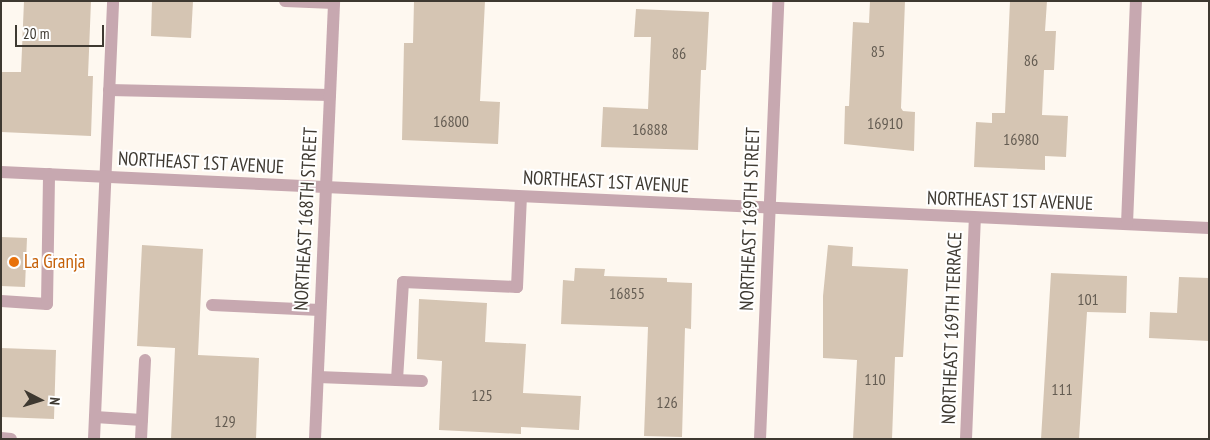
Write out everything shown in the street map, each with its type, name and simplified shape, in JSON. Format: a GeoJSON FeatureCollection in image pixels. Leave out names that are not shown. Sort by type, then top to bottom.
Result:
{"type":"FeatureCollection","features":[{"type":"Feature","properties":{"kind":"street"},"geometry":{"type":"LineString","coordinates":[[94,439],[113,1]]}},
{"type":"Feature","properties":{"kind":"street"},"geometry":{"type":"LineString","coordinates":[[286,1],[334,2]]}},
{"type":"Feature","properties":{"kind":"street","name":"NORTHEAST 169TH STREET"},"geometry":{"type":"LineString","coordinates":[[760,439],[778,1]]}},
{"type":"Feature","properties":{"kind":"street"},"geometry":{"type":"LineString","coordinates":[[1127,224],[1136,1]]}},
{"type":"Feature","properties":{"kind":"street","name":"NORTHEAST 168TH STREET"},"geometry":{"type":"LineString","coordinates":[[315,439],[334,2]]}},
{"type":"Feature","properties":{"kind":"street"},"geometry":{"type":"LineString","coordinates":[[109,90],[330,96]]}},
{"type":"Feature","properties":{"kind":"street","name":"NORTHEAST 1ST AVENUE"},"geometry":{"type":"LineString","coordinates":[[1,172],[1209,228]]}},
{"type":"Feature","properties":{"kind":"street"},"geometry":{"type":"LineString","coordinates":[[1,301],[48,304],[49,174]]}},
{"type":"Feature","properties":{"kind":"street"},"geometry":{"type":"LineString","coordinates":[[397,380],[403,282],[517,287],[521,197]]}},
{"type":"Feature","properties":{"kind":"street","name":"NORTHEAST 169TH TERRACE"},"geometry":{"type":"LineString","coordinates":[[966,439],[976,218]]}},
{"type":"Feature","properties":{"kind":"street"},"geometry":{"type":"LineString","coordinates":[[212,304],[320,310]]}},
{"type":"Feature","properties":{"kind":"street"},"geometry":{"type":"LineString","coordinates":[[141,439],[145,360]]}},
{"type":"Feature","properties":{"kind":"street"},"geometry":{"type":"LineString","coordinates":[[318,377],[422,381]]}},
{"type":"Feature","properties":{"kind":"street"},"geometry":{"type":"LineString","coordinates":[[95,417],[142,420]]}},
{"type":"Feature","properties":{"kind":"street"},"geometry":{"type":"LineString","coordinates":[[1,438],[11,439]]}},
{"type":"Feature","properties":{"kind":"building"},"geometry":{"type":"Polygon","coordinates":[[[24,1],[91,1],[88,76],[93,76],[91,136],[1,132],[1,72],[21,72],[24,1]]]}},
{"type":"Feature","properties":{"kind":"building"},"geometry":{"type":"Polygon","coordinates":[[[152,1],[193,1],[191,38],[151,36],[152,1]]]}},
{"type":"Feature","properties":{"kind":"building"},"geometry":{"type":"Polygon","coordinates":[[[414,1],[485,1],[480,101],[500,102],[498,144],[402,140],[404,43],[413,43],[414,1]]]}},
{"type":"Feature","properties":{"kind":"building"},"geometry":{"type":"Polygon","coordinates":[[[870,1],[905,1],[901,108],[903,111],[915,112],[914,151],[844,144],[845,106],[849,106],[853,22],[869,23],[870,1]]]}},
{"type":"Feature","properties":{"kind":"building"},"geometry":{"type":"Polygon","coordinates":[[[1010,1],[1047,1],[1045,31],[1056,31],[1054,70],[1044,70],[1042,115],[1068,116],[1066,157],[1045,156],[1045,170],[974,167],[976,122],[992,123],[992,113],[1005,113],[1010,1]]]}},
{"type":"Feature","properties":{"kind":"building"},"geometry":{"type":"Polygon","coordinates":[[[636,9],[709,12],[706,70],[701,70],[698,150],[601,147],[603,107],[648,109],[651,37],[634,37],[636,9]]]}},
{"type":"Feature","properties":{"kind":"building","name":"La Granja"},"geometry":{"type":"Polygon","coordinates":[[[1,237],[27,238],[25,287],[1,286],[1,237]]]}},
{"type":"Feature","properties":{"kind":"building"},"geometry":{"type":"Polygon","coordinates":[[[142,245],[203,249],[198,355],[259,358],[256,439],[171,439],[175,348],[137,346],[142,245]]]}},
{"type":"Feature","properties":{"kind":"building"},"geometry":{"type":"Polygon","coordinates":[[[828,245],[853,247],[852,266],[908,269],[903,357],[895,357],[892,439],[853,439],[857,360],[823,358],[823,296],[828,245]]]}},
{"type":"Feature","properties":{"kind":"building"},"geometry":{"type":"Polygon","coordinates":[[[575,268],[605,269],[604,276],[667,278],[667,282],[692,283],[691,329],[685,328],[682,437],[644,436],[648,327],[561,324],[563,280],[574,281],[575,268]]]}},
{"type":"Feature","properties":{"kind":"building"},"geometry":{"type":"Polygon","coordinates":[[[1051,273],[1127,276],[1126,313],[1087,312],[1079,439],[1041,439],[1051,273]]]}},
{"type":"Feature","properties":{"kind":"building"},"geometry":{"type":"Polygon","coordinates":[[[1179,277],[1209,278],[1209,341],[1149,338],[1150,312],[1177,313],[1179,277]]]}},
{"type":"Feature","properties":{"kind":"building"},"geometry":{"type":"Polygon","coordinates":[[[419,299],[487,303],[485,342],[526,344],[523,393],[581,396],[579,430],[521,427],[521,434],[439,430],[442,361],[417,359],[419,299]]]}},
{"type":"Feature","properties":{"kind":"building"},"geometry":{"type":"Polygon","coordinates":[[[1,348],[56,350],[54,419],[1,417],[1,348]]]}},
{"type":"Feature","properties":{"kind":"place","name":"La Granja"},"geometry":{"type":"Point","coordinates":[14,262]}}]}
